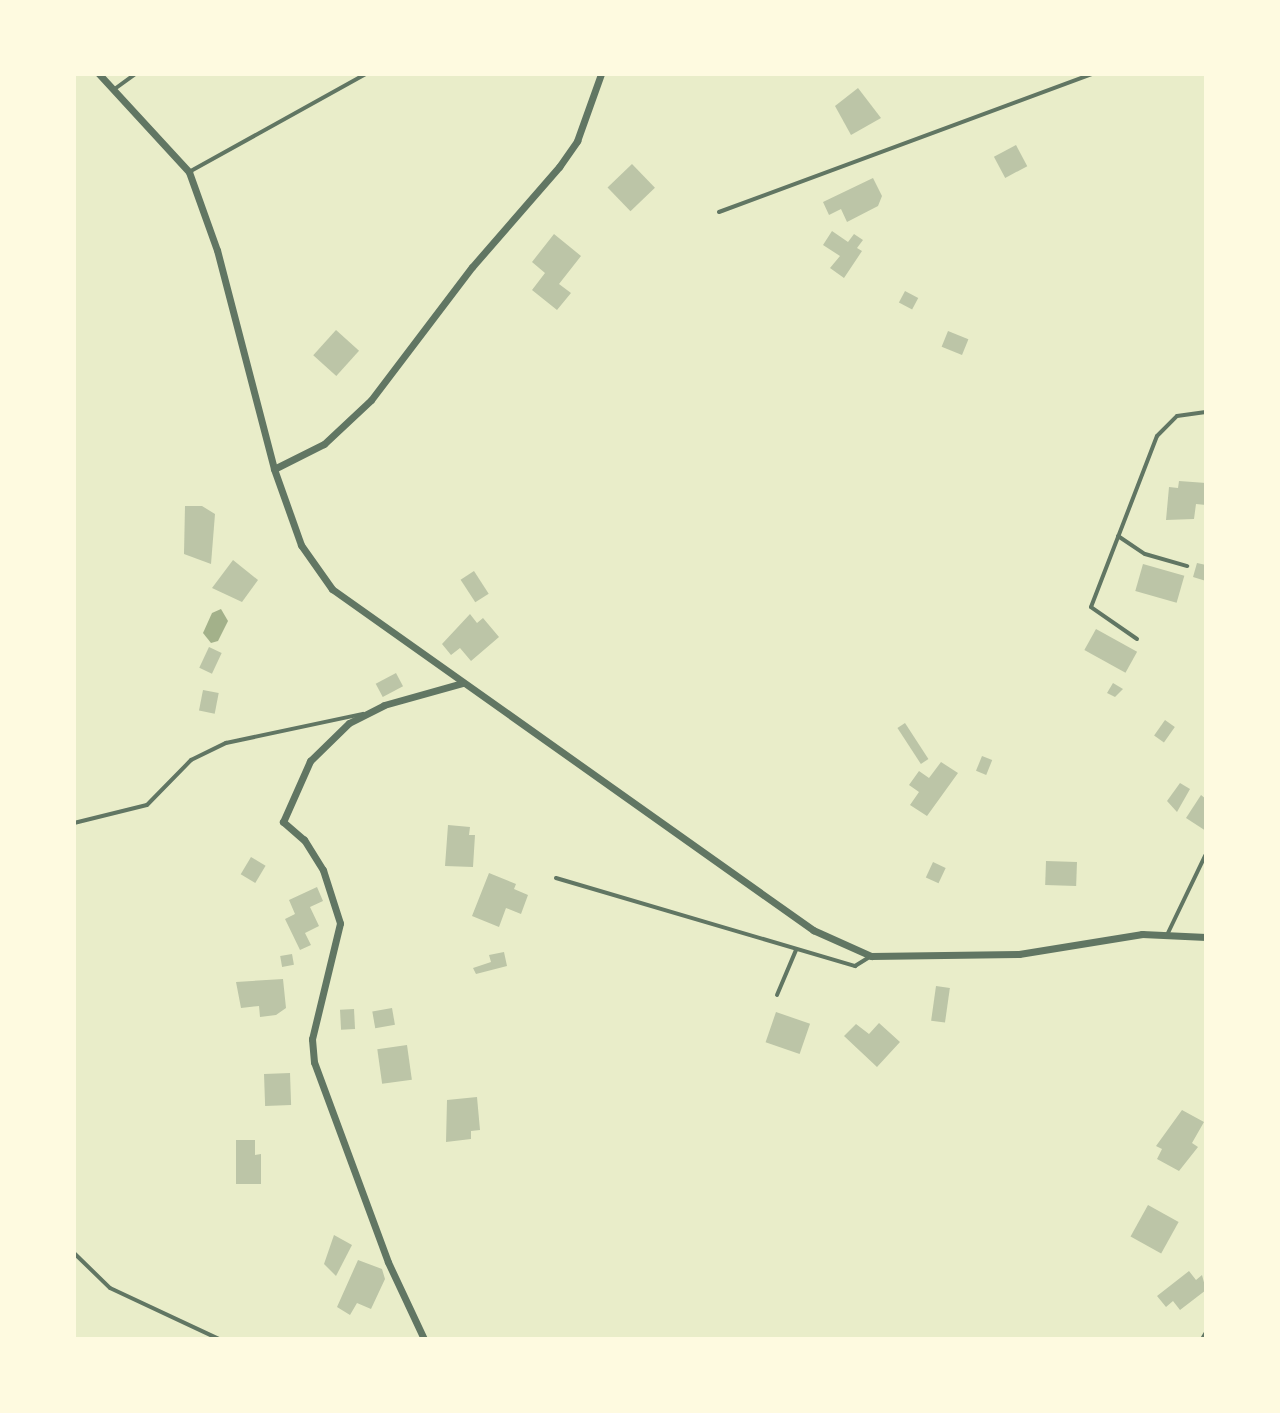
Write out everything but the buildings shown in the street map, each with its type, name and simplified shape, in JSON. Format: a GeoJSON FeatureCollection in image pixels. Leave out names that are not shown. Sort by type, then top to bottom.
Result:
{"type":"FeatureCollection","features":[{"type":"Feature","properties":{"kind":"street"},"geometry":{"type":"LineString","coordinates":[[99,74],[116,88],[189,172],[217,250],[274,469],[301,545],[332,589],[813,930],[871,956],[1019,954],[1142,934],[1206,937]]}},
{"type":"Feature","properties":{"kind":"street"},"geometry":{"type":"LineString","coordinates":[[274,469],[324,444],[371,400],[472,267],[559,167],[577,141],[601,74]]}},
{"type":"Feature","properties":{"kind":"street"},"geometry":{"type":"LineString","coordinates":[[424,1339],[388,1262],[314,1062],[312,1039],[340,923],[323,870],[304,840],[283,822],[310,761],[333,736],[366,715],[463,683]]}},
{"type":"Feature","properties":{"kind":"lane"},"geometry":{"type":"LineString","coordinates":[[116,88],[135,74]]}},
{"type":"Feature","properties":{"kind":"lane"},"geometry":{"type":"LineString","coordinates":[[189,172],[366,74]]}},
{"type":"Feature","properties":{"kind":"lane"},"geometry":{"type":"LineString","coordinates":[[719,212],[1092,74]]}},
{"type":"Feature","properties":{"kind":"lane"},"geometry":{"type":"LineString","coordinates":[[1137,639],[1091,607],[1157,436],[1177,416],[1206,412]]}},
{"type":"Feature","properties":{"kind":"lane"},"geometry":{"type":"LineString","coordinates":[[1118,536],[1145,554],[1187,566]]}},
{"type":"Feature","properties":{"kind":"lane"},"geometry":{"type":"LineString","coordinates":[[74,823],[147,805],[191,760],[226,743],[327,718],[366,715]]}},
{"type":"Feature","properties":{"kind":"lane"},"geometry":{"type":"LineString","coordinates":[[1167,935],[1205,856]]}},
{"type":"Feature","properties":{"kind":"lane"},"geometry":{"type":"LineString","coordinates":[[556,878],[855,966],[871,956]]}},
{"type":"Feature","properties":{"kind":"lane"},"geometry":{"type":"LineString","coordinates":[[777,995],[796,950]]}},
{"type":"Feature","properties":{"kind":"lane"},"geometry":{"type":"LineString","coordinates":[[74,1253],[94,1276],[122,1295],[219,1339]]}},
{"type":"Feature","properties":{"kind":"shaded area"},"geometry":{"type":"Polygon","coordinates":[[[221,609],[228,621],[218,641],[211,643],[203,633],[212,613],[221,609]]]}}]}
